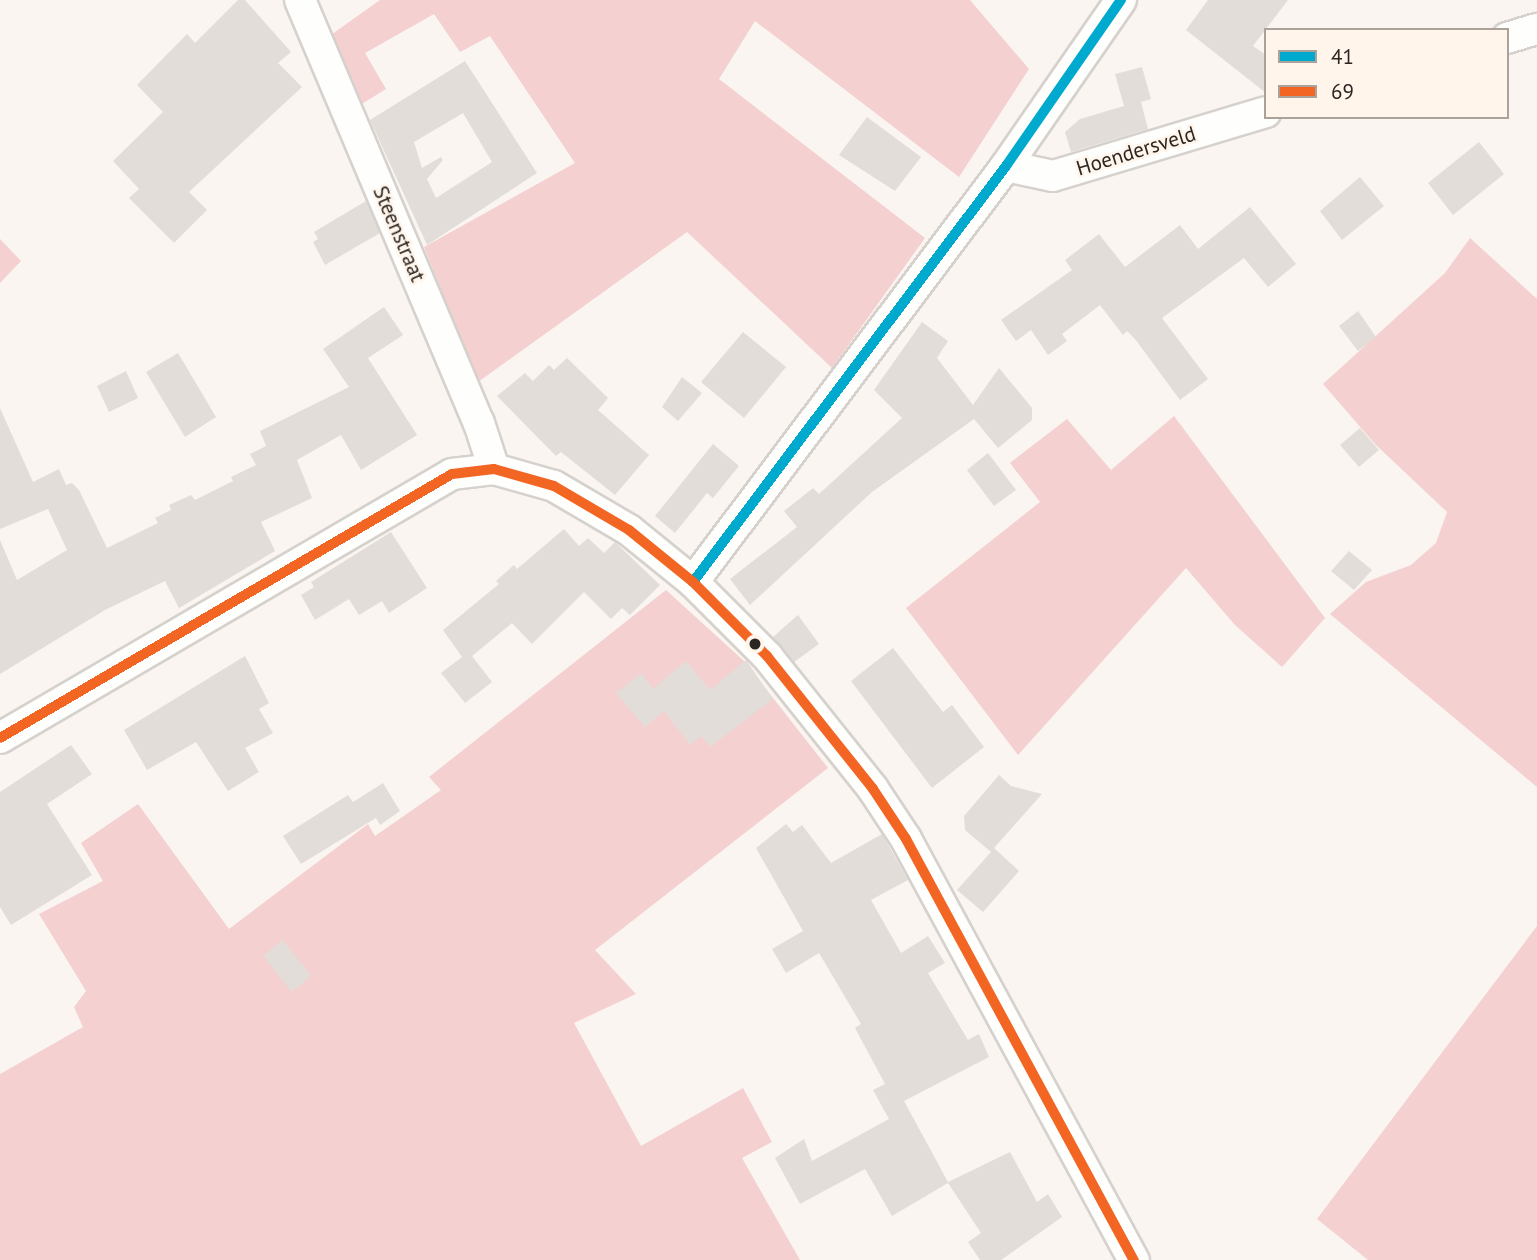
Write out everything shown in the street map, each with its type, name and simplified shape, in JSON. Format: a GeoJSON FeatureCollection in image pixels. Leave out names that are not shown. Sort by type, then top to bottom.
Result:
{"type":"FeatureCollection","features":[{"type":"Feature","properties":{"kind":"street","name":"Steenstraat"},"geometry":{"type":"LineString","coordinates":[[300,0],[479,423],[494,469]]}},
{"type":"Feature","properties":{"kind":"street"},"geometry":{"type":"LineString","coordinates":[[693,582],[1006,166],[1121,0]]}},
{"type":"Feature","properties":{"kind":"street"},"geometry":{"type":"LineString","coordinates":[[1509,37],[1537,29]]}},
{"type":"Feature","properties":{"kind":"street","name":"Hoendersveld"},"geometry":{"type":"LineString","coordinates":[[1006,166],[1053,176],[1264,113]]}},
{"type":"Feature","properties":{"kind":"street"},"geometry":{"type":"LineString","coordinates":[[0,738],[452,474],[494,469],[554,486],[629,530],[693,582],[767,656],[873,789],[906,839],[1134,1260]]}},
{"type":"Feature","properties":{"kind":"shaded area"},"geometry":{"type":"Polygon","coordinates":[[[380,0],[970,0],[1029,69],[959,177],[755,21],[719,79],[925,238],[832,368],[687,232],[478,382],[424,247],[575,163],[490,36],[460,52],[434,14],[365,53],[386,89],[357,107],[328,37],[380,0]]]}},
{"type":"Feature","properties":{"kind":"shaded area"},"geometry":{"type":"Polygon","coordinates":[[[1470,238],[1537,299],[1537,787],[1330,614],[1366,582],[1411,565],[1436,543],[1447,512],[1375,444],[1323,384],[1445,273],[1470,238]]]}},
{"type":"Feature","properties":{"kind":"shaded area"},"geometry":{"type":"Polygon","coordinates":[[[0,239],[21,261],[0,283],[0,239]]]}},
{"type":"Feature","properties":{"kind":"shaded area"},"geometry":{"type":"Polygon","coordinates":[[[1174,416],[1325,618],[1282,667],[1235,625],[1186,568],[1018,755],[906,608],[1040,502],[1010,463],[1067,419],[1111,470],[1174,416]]]}},
{"type":"Feature","properties":{"kind":"shaded area"},"geometry":{"type":"Polygon","coordinates":[[[666,590],[744,661],[828,768],[595,950],[636,994],[574,1023],[641,1146],[743,1088],[772,1142],[742,1158],[800,1260],[0,1260],[0,1074],[83,1027],[74,1007],[86,991],[39,914],[103,881],[81,843],[138,804],[229,929],[368,824],[375,836],[441,790],[429,777],[666,590]]]}},
{"type":"Feature","properties":{"kind":"shaded area"},"geometry":{"type":"Polygon","coordinates":[[[1537,926],[1537,1260],[1368,1260],[1317,1219],[1537,926]]]}},
{"type":"Feature","properties":{"kind":"building"},"geometry":{"type":"Polygon","coordinates":[[[238,0],[245,0],[291,52],[278,63],[302,87],[189,192],[207,210],[174,243],[129,198],[139,189],[113,161],[163,112],[137,85],[187,34],[195,43],[238,0]]]}},
{"type":"Feature","properties":{"kind":"building"},"geometry":{"type":"Polygon","coordinates":[[[1208,0],[1288,0],[1264,28],[1253,46],[1264,54],[1264,91],[1186,30],[1208,0]]]}},
{"type":"Feature","properties":{"kind":"building"},"geometry":{"type":"Polygon","coordinates":[[[465,61],[537,173],[427,245],[370,120],[465,61]],[[463,113],[414,142],[422,168],[441,157],[443,160],[427,179],[436,198],[492,162],[463,113]]]}},
{"type":"Feature","properties":{"kind":"building"},"geometry":{"type":"Polygon","coordinates":[[[1142,67],[1151,99],[1141,102],[1148,129],[1071,152],[1065,132],[1080,119],[1124,106],[1115,74],[1142,67]]]}},
{"type":"Feature","properties":{"kind":"building"},"geometry":{"type":"Polygon","coordinates":[[[867,117],[921,157],[895,191],[839,155],[867,117]]]}},
{"type":"Feature","properties":{"kind":"building"},"geometry":{"type":"Polygon","coordinates":[[[1479,142],[1504,174],[1453,215],[1428,183],[1479,142]]]}},
{"type":"Feature","properties":{"kind":"building"},"geometry":{"type":"Polygon","coordinates":[[[1360,177],[1384,206],[1342,240],[1320,211],[1360,177]]]}},
{"type":"Feature","properties":{"kind":"building"},"geometry":{"type":"Polygon","coordinates":[[[366,201],[380,233],[325,265],[313,242],[318,239],[314,232],[366,201]]]}},
{"type":"Feature","properties":{"kind":"building"},"geometry":{"type":"Polygon","coordinates":[[[1250,207],[1296,264],[1268,287],[1244,258],[1162,318],[1208,379],[1180,400],[1135,339],[1127,331],[1123,335],[1100,305],[1062,334],[1067,341],[1048,355],[1031,330],[1016,341],[1001,320],[1072,270],[1065,260],[1099,234],[1125,267],[1180,225],[1198,249],[1250,207]]]}},
{"type":"Feature","properties":{"kind":"building"},"geometry":{"type":"Polygon","coordinates":[[[384,307],[403,335],[368,358],[417,435],[361,470],[341,435],[297,460],[312,498],[261,522],[275,551],[179,608],[165,581],[105,610],[0,674],[0,540],[17,580],[67,550],[48,509],[0,529],[0,408],[33,482],[59,469],[66,485],[72,483],[79,490],[107,548],[158,523],[155,518],[171,510],[169,505],[191,495],[195,500],[233,481],[231,477],[256,465],[250,454],[266,446],[260,431],[349,387],[323,349],[384,307]]]}},
{"type":"Feature","properties":{"kind":"building"},"geometry":{"type":"Polygon","coordinates":[[[1358,311],[1376,337],[1358,351],[1339,326],[1358,311]]]}},
{"type":"Feature","properties":{"kind":"building"},"geometry":{"type":"Polygon","coordinates":[[[922,322],[948,341],[937,358],[973,405],[999,368],[1032,408],[1032,420],[998,448],[974,419],[872,492],[750,605],[730,579],[797,527],[784,511],[813,488],[819,494],[902,418],[874,390],[922,322]]]}},
{"type":"Feature","properties":{"kind":"building"},"geometry":{"type":"Polygon","coordinates":[[[743,332],[786,367],[744,418],[701,382],[743,332]]]}},
{"type":"Feature","properties":{"kind":"building"},"geometry":{"type":"Polygon","coordinates":[[[178,353],[216,417],[185,437],[146,372],[178,353]]]}},
{"type":"Feature","properties":{"kind":"building"},"geometry":{"type":"Polygon","coordinates":[[[567,358],[608,398],[598,410],[649,455],[615,495],[561,452],[556,456],[497,396],[525,373],[533,381],[549,365],[554,370],[567,358]]]}},
{"type":"Feature","properties":{"kind":"building"},"geometry":{"type":"Polygon","coordinates":[[[126,371],[138,398],[109,412],[97,386],[126,371]]]}},
{"type":"Feature","properties":{"kind":"building"},"geometry":{"type":"Polygon","coordinates":[[[682,377],[702,393],[678,421],[662,407],[682,377]]]}},
{"type":"Feature","properties":{"kind":"building"},"geometry":{"type":"Polygon","coordinates":[[[1360,428],[1379,450],[1359,467],[1340,445],[1360,428]]]}},
{"type":"Feature","properties":{"kind":"building"},"geometry":{"type":"Polygon","coordinates":[[[713,444],[739,466],[713,498],[707,493],[675,533],[655,516],[713,444]]]}},
{"type":"Feature","properties":{"kind":"building"},"geometry":{"type":"Polygon","coordinates":[[[988,453],[1016,490],[994,506],[967,470],[988,453]]]}},
{"type":"Feature","properties":{"kind":"building"},"geometry":{"type":"Polygon","coordinates":[[[564,529],[579,546],[588,538],[604,553],[615,542],[660,585],[630,615],[622,608],[611,619],[584,592],[532,644],[512,623],[472,656],[492,682],[465,703],[441,673],[462,657],[443,630],[499,584],[496,581],[514,565],[517,569],[564,529]]]}},
{"type":"Feature","properties":{"kind":"building"},"geometry":{"type":"Polygon","coordinates":[[[391,532],[427,588],[389,613],[382,601],[359,615],[349,599],[315,620],[301,595],[314,587],[311,582],[391,532]]]}},
{"type":"Feature","properties":{"kind":"building"},"geometry":{"type":"Polygon","coordinates":[[[1349,551],[1372,570],[1354,590],[1331,571],[1349,551]]]}},
{"type":"Feature","properties":{"kind":"building"},"geometry":{"type":"Polygon","coordinates":[[[798,615],[819,644],[794,662],[773,637],[798,615]]]}},
{"type":"Feature","properties":{"kind":"building"},"geometry":{"type":"Polygon","coordinates":[[[893,648],[943,712],[952,705],[984,747],[932,788],[851,681],[893,648]]]}},
{"type":"Feature","properties":{"kind":"building"},"geometry":{"type":"Polygon","coordinates":[[[245,656],[269,703],[259,709],[273,733],[245,748],[259,772],[228,791],[196,742],[147,770],[124,730],[245,656]]]}},
{"type":"Feature","properties":{"kind":"building"},"geometry":{"type":"Polygon","coordinates":[[[746,660],[773,699],[710,747],[701,736],[690,745],[664,711],[645,727],[616,693],[641,673],[653,689],[686,661],[710,690],[746,660]]]}},
{"type":"Feature","properties":{"kind":"building"},"geometry":{"type":"Polygon","coordinates":[[[71,745],[92,774],[47,804],[92,875],[11,925],[0,907],[0,792],[71,745]]]}},
{"type":"Feature","properties":{"kind":"building"},"geometry":{"type":"Polygon","coordinates":[[[999,775],[1011,786],[1042,794],[994,848],[1019,871],[983,912],[957,890],[991,852],[965,830],[964,816],[999,775]]]}},
{"type":"Feature","properties":{"kind":"building"},"geometry":{"type":"Polygon","coordinates":[[[383,783],[400,811],[380,825],[376,818],[301,864],[283,836],[348,795],[353,802],[383,783]]]}},
{"type":"Feature","properties":{"kind":"building"},"geometry":{"type":"Polygon","coordinates":[[[786,824],[793,832],[802,825],[831,863],[882,834],[908,880],[871,900],[901,953],[928,936],[945,963],[928,973],[968,1040],[979,1034],[989,1057],[904,1101],[948,1182],[1010,1152],[1037,1202],[1048,1194],[1062,1217],[1001,1260],[980,1260],[968,1242],[981,1233],[948,1183],[892,1216],[865,1169],[800,1204],[775,1158],[804,1139],[812,1161],[889,1119],[873,1090],[885,1084],[855,1028],[861,1024],[819,953],[786,973],[772,949],[803,931],[756,848],[786,824]]]}},
{"type":"Feature","properties":{"kind":"building"},"geometry":{"type":"Polygon","coordinates":[[[283,940],[311,976],[292,992],[263,956],[283,940]]]}},
{"type":"Feature","properties":{"kind":"transit line","name":"41"},"geometry":{"type":"LineString","coordinates":[[693,582],[1006,166],[1121,0]]}},
{"type":"Feature","properties":{"kind":"transit line","name":"69"},"geometry":{"type":"LineString","coordinates":[[0,738],[452,474],[494,469],[554,486],[629,530],[693,582],[767,656],[873,789],[906,839],[1134,1260]]}}]}
